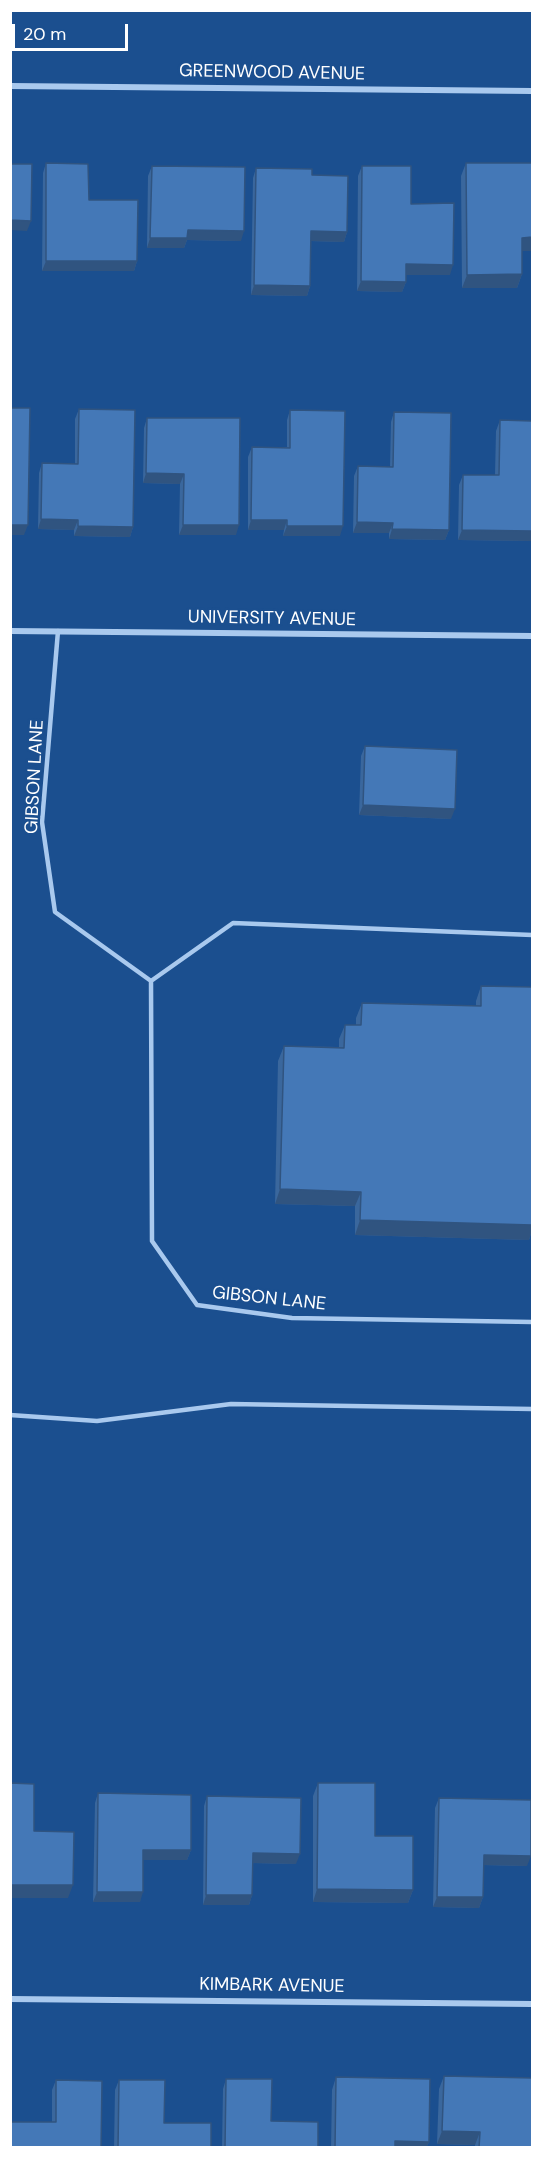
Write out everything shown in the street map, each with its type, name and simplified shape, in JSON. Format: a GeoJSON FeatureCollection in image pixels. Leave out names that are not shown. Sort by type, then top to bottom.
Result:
{"type":"FeatureCollection","features":[{"type":"Feature","properties":{"kind":"street","name":"GREENWOOD AVENUE"},"geometry":{"type":"LineString","coordinates":[[10,86],[532,91]]}},
{"type":"Feature","properties":{"kind":"street","name":"UNIVERSITY AVENUE"},"geometry":{"type":"LineString","coordinates":[[10,631],[532,636]]}},
{"type":"Feature","properties":{"kind":"street","name":"KIMBARK AVENUE"},"geometry":{"type":"LineString","coordinates":[[10,1999],[532,2004]]}},
{"type":"Feature","properties":{"kind":"lane","name":"GIBSON LANE"},"geometry":{"type":"LineString","coordinates":[[58,631],[42,822],[55,912],[151,981],[152,1241],[197,1305],[292,1318],[532,1322]]}},
{"type":"Feature","properties":{"kind":"lane"},"geometry":{"type":"LineString","coordinates":[[151,981],[233,923],[532,935]]}},
{"type":"Feature","properties":{"kind":"lane"},"geometry":{"type":"LineString","coordinates":[[10,1415],[97,1421],[231,1404],[532,1409]]}},
{"type":"Feature","properties":{"kind":"building"},"geometry":{"type":"Polygon","coordinates":[[[46,163],[88,164],[89,200],[138,200],[137,261],[46,261],[46,163]]]}},
{"type":"Feature","properties":{"kind":"building"},"geometry":{"type":"Polygon","coordinates":[[[466,163],[532,163],[532,237],[522,238],[522,274],[467,275],[466,163]]]}},
{"type":"Feature","properties":{"kind":"building"},"geometry":{"type":"Polygon","coordinates":[[[10,164],[32,164],[31,221],[10,220],[10,164]]]}},
{"type":"Feature","properties":{"kind":"building"},"geometry":{"type":"Polygon","coordinates":[[[152,166],[245,167],[244,231],[188,230],[187,238],[150,238],[152,166]]]}},
{"type":"Feature","properties":{"kind":"building"},"geometry":{"type":"Polygon","coordinates":[[[362,166],[411,166],[411,204],[454,203],[453,265],[406,264],[406,282],[361,281],[362,166]]]}},
{"type":"Feature","properties":{"kind":"building"},"geometry":{"type":"Polygon","coordinates":[[[256,168],[312,169],[312,175],[348,176],[347,232],[311,231],[310,286],[254,285],[256,168]]]}},
{"type":"Feature","properties":{"kind":"building"},"geometry":{"type":"Polygon","coordinates":[[[10,408],[30,408],[28,525],[10,525],[10,408]]]}},
{"type":"Feature","properties":{"kind":"building"},"geometry":{"type":"Polygon","coordinates":[[[79,409],[135,410],[133,527],[78,526],[78,520],[41,519],[42,463],[78,464],[79,409]]]}},
{"type":"Feature","properties":{"kind":"building"},"geometry":{"type":"Polygon","coordinates":[[[290,410],[345,411],[343,526],[287,526],[287,520],[251,520],[252,447],[290,448],[290,410]]]}},
{"type":"Feature","properties":{"kind":"building"},"geometry":{"type":"Polygon","coordinates":[[[394,412],[451,413],[449,530],[392,529],[393,523],[357,522],[358,466],[393,467],[394,412]]]}},
{"type":"Feature","properties":{"kind":"building"},"geometry":{"type":"Polygon","coordinates":[[[147,418],[240,418],[239,525],[183,525],[184,474],[146,473],[147,418]]]}},
{"type":"Feature","properties":{"kind":"building"},"geometry":{"type":"Polygon","coordinates":[[[500,420],[532,421],[532,531],[462,530],[463,475],[499,475],[500,420]]]}},
{"type":"Feature","properties":{"kind":"building"},"geometry":{"type":"Polygon","coordinates":[[[365,746],[457,750],[455,809],[363,805],[365,746]]]}},
{"type":"Feature","properties":{"kind":"building"},"geometry":{"type":"Polygon","coordinates":[[[481,986],[532,987],[532,1225],[360,1220],[361,1192],[280,1189],[284,1046],[344,1048],[345,1025],[361,1025],[362,1003],[481,1006],[481,986]]]}},
{"type":"Feature","properties":{"kind":"building"},"geometry":{"type":"Polygon","coordinates":[[[10,1783],[34,1784],[34,1831],[74,1832],[73,1885],[10,1885],[10,1783]]]}},
{"type":"Feature","properties":{"kind":"building"},"geometry":{"type":"Polygon","coordinates":[[[318,1783],[375,1783],[375,1836],[413,1836],[413,1890],[317,1889],[318,1783]]]}},
{"type":"Feature","properties":{"kind":"building"},"geometry":{"type":"Polygon","coordinates":[[[98,1793],[191,1795],[191,1850],[143,1850],[143,1892],[97,1892],[98,1793]]]}},
{"type":"Feature","properties":{"kind":"building"},"geometry":{"type":"Polygon","coordinates":[[[207,1796],[301,1798],[300,1854],[253,1853],[252,1895],[206,1895],[207,1796]]]}},
{"type":"Feature","properties":{"kind":"building"},"geometry":{"type":"Polygon","coordinates":[[[439,1798],[531,1800],[531,1856],[484,1855],[483,1897],[437,1897],[439,1798]]]}},
{"type":"Feature","properties":{"kind":"building"},"geometry":{"type":"Polygon","coordinates":[[[444,2076],[532,2078],[532,2148],[479,2148],[480,2132],[442,2131],[444,2076]]]}},
{"type":"Feature","properties":{"kind":"building"},"geometry":{"type":"Polygon","coordinates":[[[336,2077],[430,2079],[429,2142],[395,2141],[395,2148],[335,2148],[336,2077]]]}},
{"type":"Feature","properties":{"kind":"building"},"geometry":{"type":"Polygon","coordinates":[[[226,2079],[272,2079],[271,2121],[318,2122],[318,2148],[225,2148],[226,2079]]]}},
{"type":"Feature","properties":{"kind":"building"},"geometry":{"type":"Polygon","coordinates":[[[56,2080],[102,2081],[101,2148],[10,2148],[10,2122],[56,2122],[56,2080]]]}},
{"type":"Feature","properties":{"kind":"building"},"geometry":{"type":"Polygon","coordinates":[[[119,2080],[165,2080],[164,2123],[211,2123],[211,2148],[118,2148],[119,2080]]]}}]}
